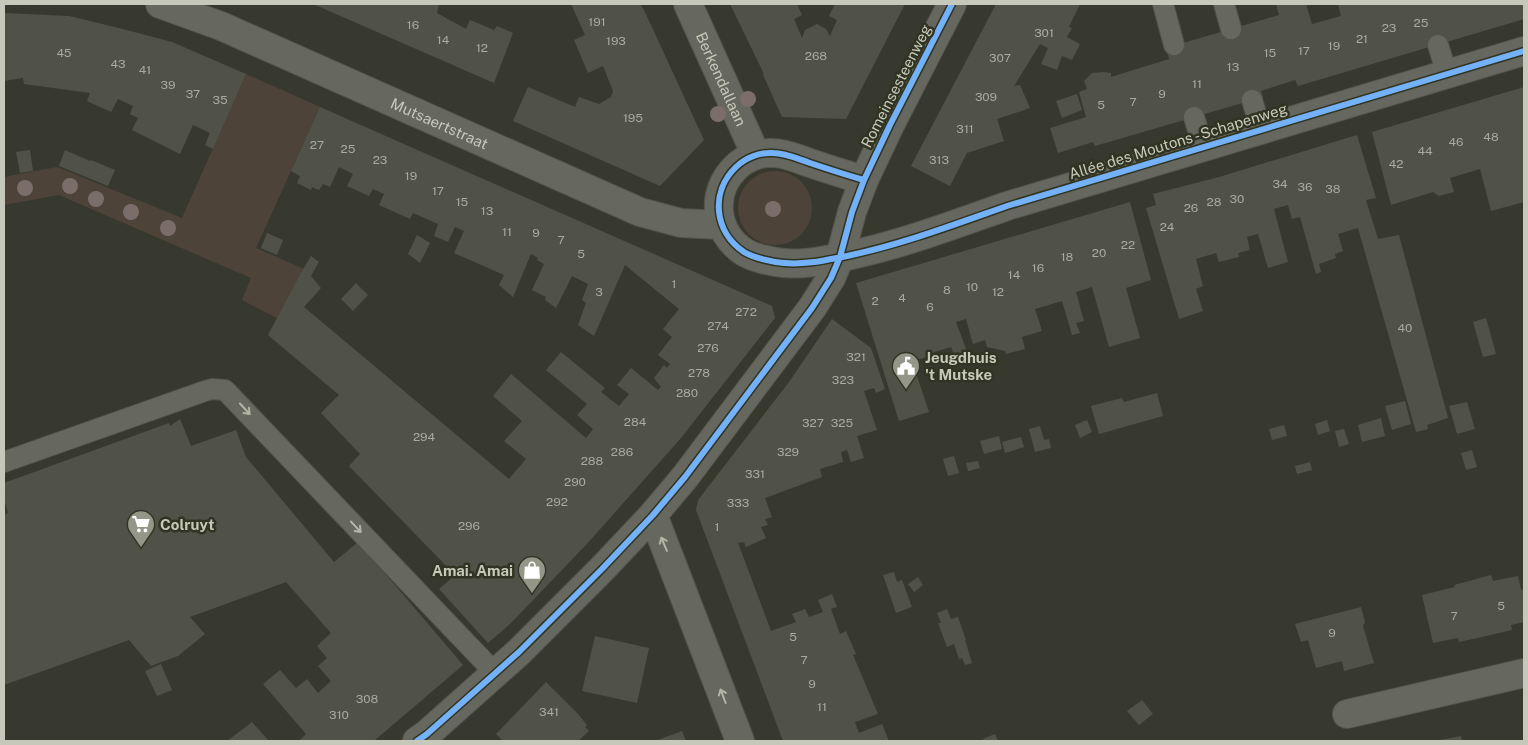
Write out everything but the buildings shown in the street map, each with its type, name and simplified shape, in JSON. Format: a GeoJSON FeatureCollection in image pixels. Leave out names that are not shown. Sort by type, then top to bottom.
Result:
{"type":"FeatureCollection","features":[{"type":"Feature","properties":{"kind":"street","name":"Mutsaertstraat"},"geometry":{"type":"LineString","coordinates":[[160,4],[221,26],[640,212],[681,223],[721,225]]}},
{"type":"Feature","properties":{"kind":"street","name":"Berkendallaan"},"geometry":{"type":"LineString","coordinates":[[688,4],[756,155]]}},
{"type":"Feature","properties":{"kind":"street","name":"Romeinsesteenweg"},"geometry":{"type":"LineString","coordinates":[[417,741],[519,652],[653,515],[686,477],[812,308],[831,278],[840,257],[852,212],[864,180],[952,4]]}},
{"type":"Feature","properties":{"kind":"street","name":"Allée des Moutons - Schapenweg"},"geometry":{"type":"LineString","coordinates":[[840,257],[912,240],[1007,206],[1524,51]]}},
{"type":"Feature","properties":{"kind":"street"},"geometry":{"type":"LineString","coordinates":[[840,257],[808,264],[782,263],[762,259],[745,252],[731,241],[721,225],[718,207],[721,188],[729,174],[741,162],[756,155],[773,153],[790,156],[864,180]]}},
{"type":"Feature","properties":{"kind":"street"},"geometry":{"type":"LineString","coordinates":[[653,515],[740,741]]}},
{"type":"Feature","properties":{"kind":"street"},"geometry":{"type":"LineString","coordinates":[[1346,714],[1524,674]]}},
{"type":"Feature","properties":{"kind":"lane"},"geometry":{"type":"LineString","coordinates":[[1163,4],[1174,45]]}},
{"type":"Feature","properties":{"kind":"lane"},"geometry":{"type":"LineString","coordinates":[[1224,4],[1231,29]]}},
{"type":"Feature","properties":{"kind":"lane"},"geometry":{"type":"LineString","coordinates":[[1438,45],[1447,74]]}},
{"type":"Feature","properties":{"kind":"lane"},"geometry":{"type":"LineString","coordinates":[[1252,100],[1260,130]]}},
{"type":"Feature","properties":{"kind":"lane"},"geometry":{"type":"LineString","coordinates":[[1194,117],[1203,147]]}},
{"type":"Feature","properties":{"kind":"lane"},"geometry":{"type":"LineString","coordinates":[[4,462],[204,391],[219,388],[225,390],[495,673]]}},
{"type":"Feature","properties":{"kind":"shaded area"},"geometry":{"type":"Polygon","coordinates":[[[246,74],[320,107],[256,248],[304,269],[277,318],[242,300],[251,278],[59,195],[4,205],[4,177],[57,167],[182,218],[246,74]]]}},
{"type":"Feature","properties":{"kind":"shaded area"},"geometry":{"type":"Polygon","coordinates":[[[775,171],[789,174],[801,182],[809,194],[812,208],[809,222],[801,234],[789,242],[775,245],[761,242],[749,234],[741,222],[738,208],[741,194],[749,182],[761,174],[775,171]]]}},
{"type":"Feature","properties":{"kind":"cycle path"},"geometry":{"type":"LineString","coordinates":[[417,741],[519,652],[653,515],[685,477],[812,308],[831,278],[840,257],[852,212],[864,180],[952,4]]}},
{"type":"Feature","properties":{"kind":"cycle path"},"geometry":{"type":"LineString","coordinates":[[864,180],[778,153],[768,153],[748,158],[736,167],[722,188],[719,200],[721,223],[726,234],[744,252],[774,262],[816,262],[847,256],[908,240],[1007,206],[1524,51]]}},
{"type":"Feature","properties":{"kind":"place","name":"Jeugdhuis 't Mutske"},"geometry":{"type":"Point","coordinates":[906,390]}},
{"type":"Feature","properties":{"kind":"place","name":"Colruyt"},"geometry":{"type":"Point","coordinates":[141,548]}},
{"type":"Feature","properties":{"kind":"place","name":"Amai. Amai"},"geometry":{"type":"Point","coordinates":[532,594]}}]}
